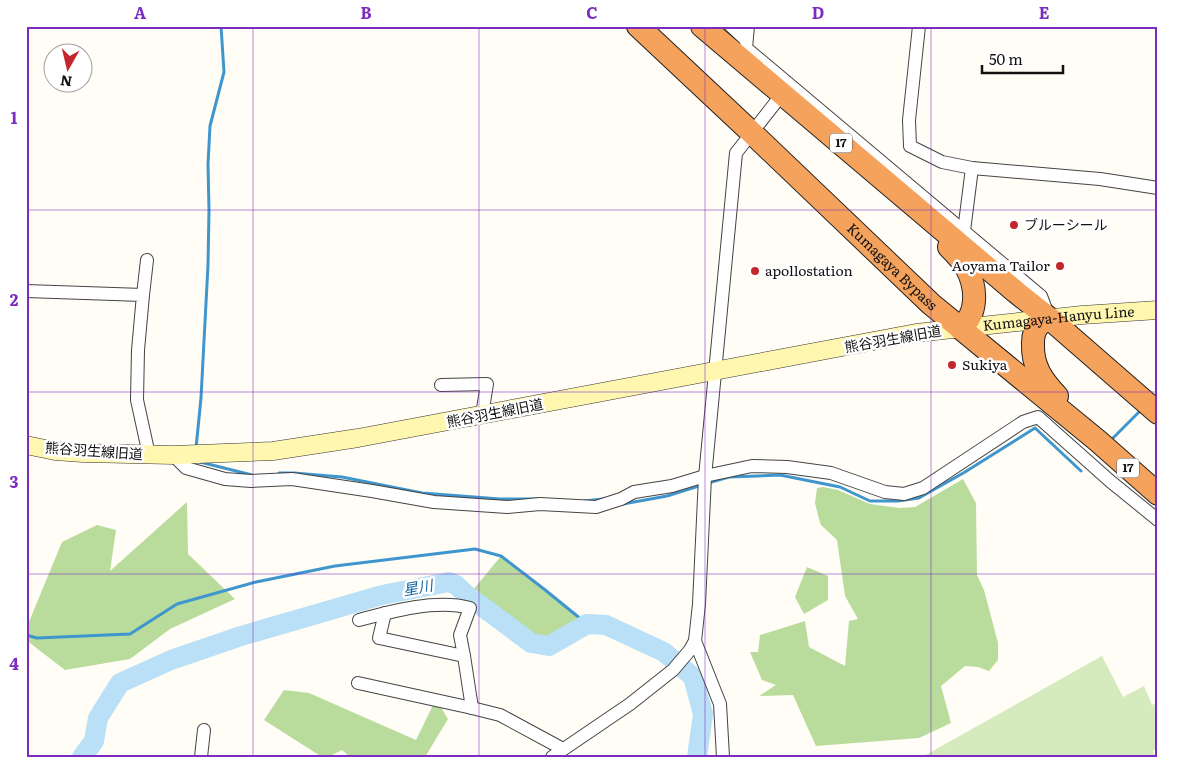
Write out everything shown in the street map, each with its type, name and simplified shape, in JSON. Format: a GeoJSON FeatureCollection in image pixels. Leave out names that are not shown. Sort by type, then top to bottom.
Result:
{"type":"FeatureCollection","features":[{"type":"Feature","properties":{"kind":"highway","name":"Kumagaya Bypass"},"geometry":{"type":"LineString","coordinates":[[638,26],[931,304],[1098,441],[1158,494]]}},
{"type":"Feature","properties":{"kind":"highway","name":"17"},"geometry":{"type":"LineString","coordinates":[[702,26],[1156,409]]}},
{"type":"Feature","properties":{"kind":"highway"},"geometry":{"type":"LineString","coordinates":[[911,203],[961,260],[972,280],[974,290],[973,308],[969,319],[960,328]]}},
{"type":"Feature","properties":{"kind":"highway"},"geometry":{"type":"LineString","coordinates":[[1050,319],[1039,325],[1034,332],[1033,357],[1036,367],[1045,383],[1098,441]]}},
{"type":"Feature","properties":{"kind":"street"},"geometry":{"type":"LineString","coordinates":[[730,26],[746,40]]}},
{"type":"Feature","properties":{"kind":"street"},"geometry":{"type":"LineString","coordinates":[[748,26],[746,48],[1041,296],[1050,319]]}},
{"type":"Feature","properties":{"kind":"street"},"geometry":{"type":"LineString","coordinates":[[920,26],[909,120],[910,146],[942,162],[972,168],[1100,179],[1158,188]]}},
{"type":"Feature","properties":{"kind":"street"},"geometry":{"type":"LineString","coordinates":[[552,757],[630,704],[673,670],[692,646],[699,604],[705,476],[736,153],[783,93]]}},
{"type":"Feature","properties":{"kind":"street"},"geometry":{"type":"LineString","coordinates":[[964,231],[972,168]]}},
{"type":"Feature","properties":{"kind":"street"},"geometry":{"type":"LineString","coordinates":[[147,260],[138,350],[138,400],[149,455]]}},
{"type":"Feature","properties":{"kind":"street"},"geometry":{"type":"LineString","coordinates":[[26,291],[143,295]]}},
{"type":"Feature","properties":{"kind":"street","name":"Kumagaya-Hanyu Line"},"geometry":{"type":"LineString","coordinates":[[960,328],[1126,311],[1158,310]]}},
{"type":"Feature","properties":{"kind":"street","name":"熊谷羽生線旧道"},"geometry":{"type":"LineString","coordinates":[[26,445],[55,451],[149,455],[273,451],[482,416],[878,340],[960,328]]}},
{"type":"Feature","properties":{"kind":"street"},"geometry":{"type":"LineString","coordinates":[[441,385],[487,384],[482,416]]}},
{"type":"Feature","properties":{"kind":"street"},"geometry":{"type":"LineString","coordinates":[[188,454],[186,468],[225,479],[251,481],[292,478],[434,502],[507,506],[540,504],[596,507],[621,499],[634,492],[672,486],[705,476],[752,466],[787,467],[831,473],[885,492],[904,494],[923,488],[1023,422],[1038,416],[1110,481],[1158,520]]}},
{"type":"Feature","properties":{"kind":"street"},"geometry":{"type":"LineString","coordinates":[[359,620],[385,613],[419,608],[457,604],[470,608],[460,635],[472,708]]}},
{"type":"Feature","properties":{"kind":"street"},"geometry":{"type":"LineString","coordinates":[[385,613],[379,638],[464,656]]}},
{"type":"Feature","properties":{"kind":"street"},"geometry":{"type":"LineString","coordinates":[[692,646],[720,704],[723,757]]}},
{"type":"Feature","properties":{"kind":"street"},"geometry":{"type":"LineString","coordinates":[[358,683],[500,715],[563,749]]}},
{"type":"Feature","properties":{"kind":"street"},"geometry":{"type":"LineString","coordinates":[[202,757],[204,730]]}},
{"type":"Feature","properties":{"kind":"green space"},"geometry":{"type":"Polygon","coordinates":[[[963,479],[976,503],[977,575],[984,590],[998,643],[998,660],[989,671],[978,667],[965,666],[941,686],[951,723],[919,738],[816,746],[793,695],[759,696],[776,685],[762,680],[750,652],[758,652],[760,635],[805,621],[809,647],[845,666],[849,621],[858,619],[845,596],[837,540],[821,525],[819,519],[815,503],[817,488],[823,487],[838,490],[870,504],[900,508],[915,507],[963,479]]]}},
{"type":"Feature","properties":{"kind":"green space"},"geometry":{"type":"Polygon","coordinates":[[[187,502],[188,554],[235,599],[170,629],[130,659],[65,670],[26,640],[26,629],[62,542],[97,525],[116,530],[110,571],[187,502]]]}},
{"type":"Feature","properties":{"kind":"green space"},"geometry":{"type":"Polygon","coordinates":[[[501,556],[587,624],[549,646],[531,643],[468,596],[501,556]]]}},
{"type":"Feature","properties":{"kind":"green space"},"geometry":{"type":"Polygon","coordinates":[[[807,567],[828,576],[828,600],[804,614],[795,597],[807,567]]]}},
{"type":"Feature","properties":{"kind":"green space"},"geometry":{"type":"Polygon","coordinates":[[[1102,656],[1123,697],[1144,686],[1152,705],[1158,702],[1158,747],[1153,751],[1155,757],[922,757],[1102,656]]]}},
{"type":"Feature","properties":{"kind":"green space"},"geometry":{"type":"Polygon","coordinates":[[[284,690],[309,693],[416,740],[436,699],[448,719],[425,757],[350,757],[342,750],[328,757],[322,757],[264,720],[284,690]]]}},
{"type":"Feature","properties":{"kind":"waterway"},"geometry":{"type":"LineString","coordinates":[[196,448],[201,398],[208,265],[210,126],[224,72],[221,26]]}},
{"type":"Feature","properties":{"kind":"waterway"},"geometry":{"type":"LineString","coordinates":[[1113,438],[1141,410]]}},
{"type":"Feature","properties":{"kind":"waterway"},"geometry":{"type":"LineString","coordinates":[[708,483],[729,477],[780,475],[840,487],[870,501],[898,501],[919,498],[965,472],[1035,428],[1081,471]]}},
{"type":"Feature","properties":{"kind":"waterway"},"geometry":{"type":"LineString","coordinates":[[200,462],[252,475]]}},
{"type":"Feature","properties":{"kind":"waterway"},"geometry":{"type":"LineString","coordinates":[[279,473],[342,477],[422,493],[500,499],[538,499]]}},
{"type":"Feature","properties":{"kind":"waterway"},"geometry":{"type":"LineString","coordinates":[[623,504],[667,496],[702,485]]}},
{"type":"Feature","properties":{"kind":"waterway"},"geometry":{"type":"LineString","coordinates":[[584,501],[603,499]]}},
{"type":"Feature","properties":{"kind":"waterway"},"geometry":{"type":"LineString","coordinates":[[26,635],[37,638],[130,634],[177,604],[256,582],[335,566],[475,549],[501,556],[587,624]]}},
{"type":"Feature","properties":{"kind":"waterway","name":"星川"},"geometry":{"type":"LineString","coordinates":[[82,757],[94,741],[98,718],[120,683],[171,660],[241,636],[382,595],[449,582],[456,585],[531,643],[549,646],[587,624],[606,625],[664,652],[693,677],[703,714],[697,757]]}},
{"type":"Feature","properties":{"kind":"place","name":"ブルーシール"},"geometry":{"type":"Point","coordinates":[1014,225]}},
{"type":"Feature","properties":{"kind":"place","name":"Aoyama Tailor"},"geometry":{"type":"Point","coordinates":[1060,266]}},
{"type":"Feature","properties":{"kind":"place","name":"apollostation"},"geometry":{"type":"Point","coordinates":[755,271]}},
{"type":"Feature","properties":{"kind":"place","name":"Sukiya"},"geometry":{"type":"Point","coordinates":[952,365]}}]}
